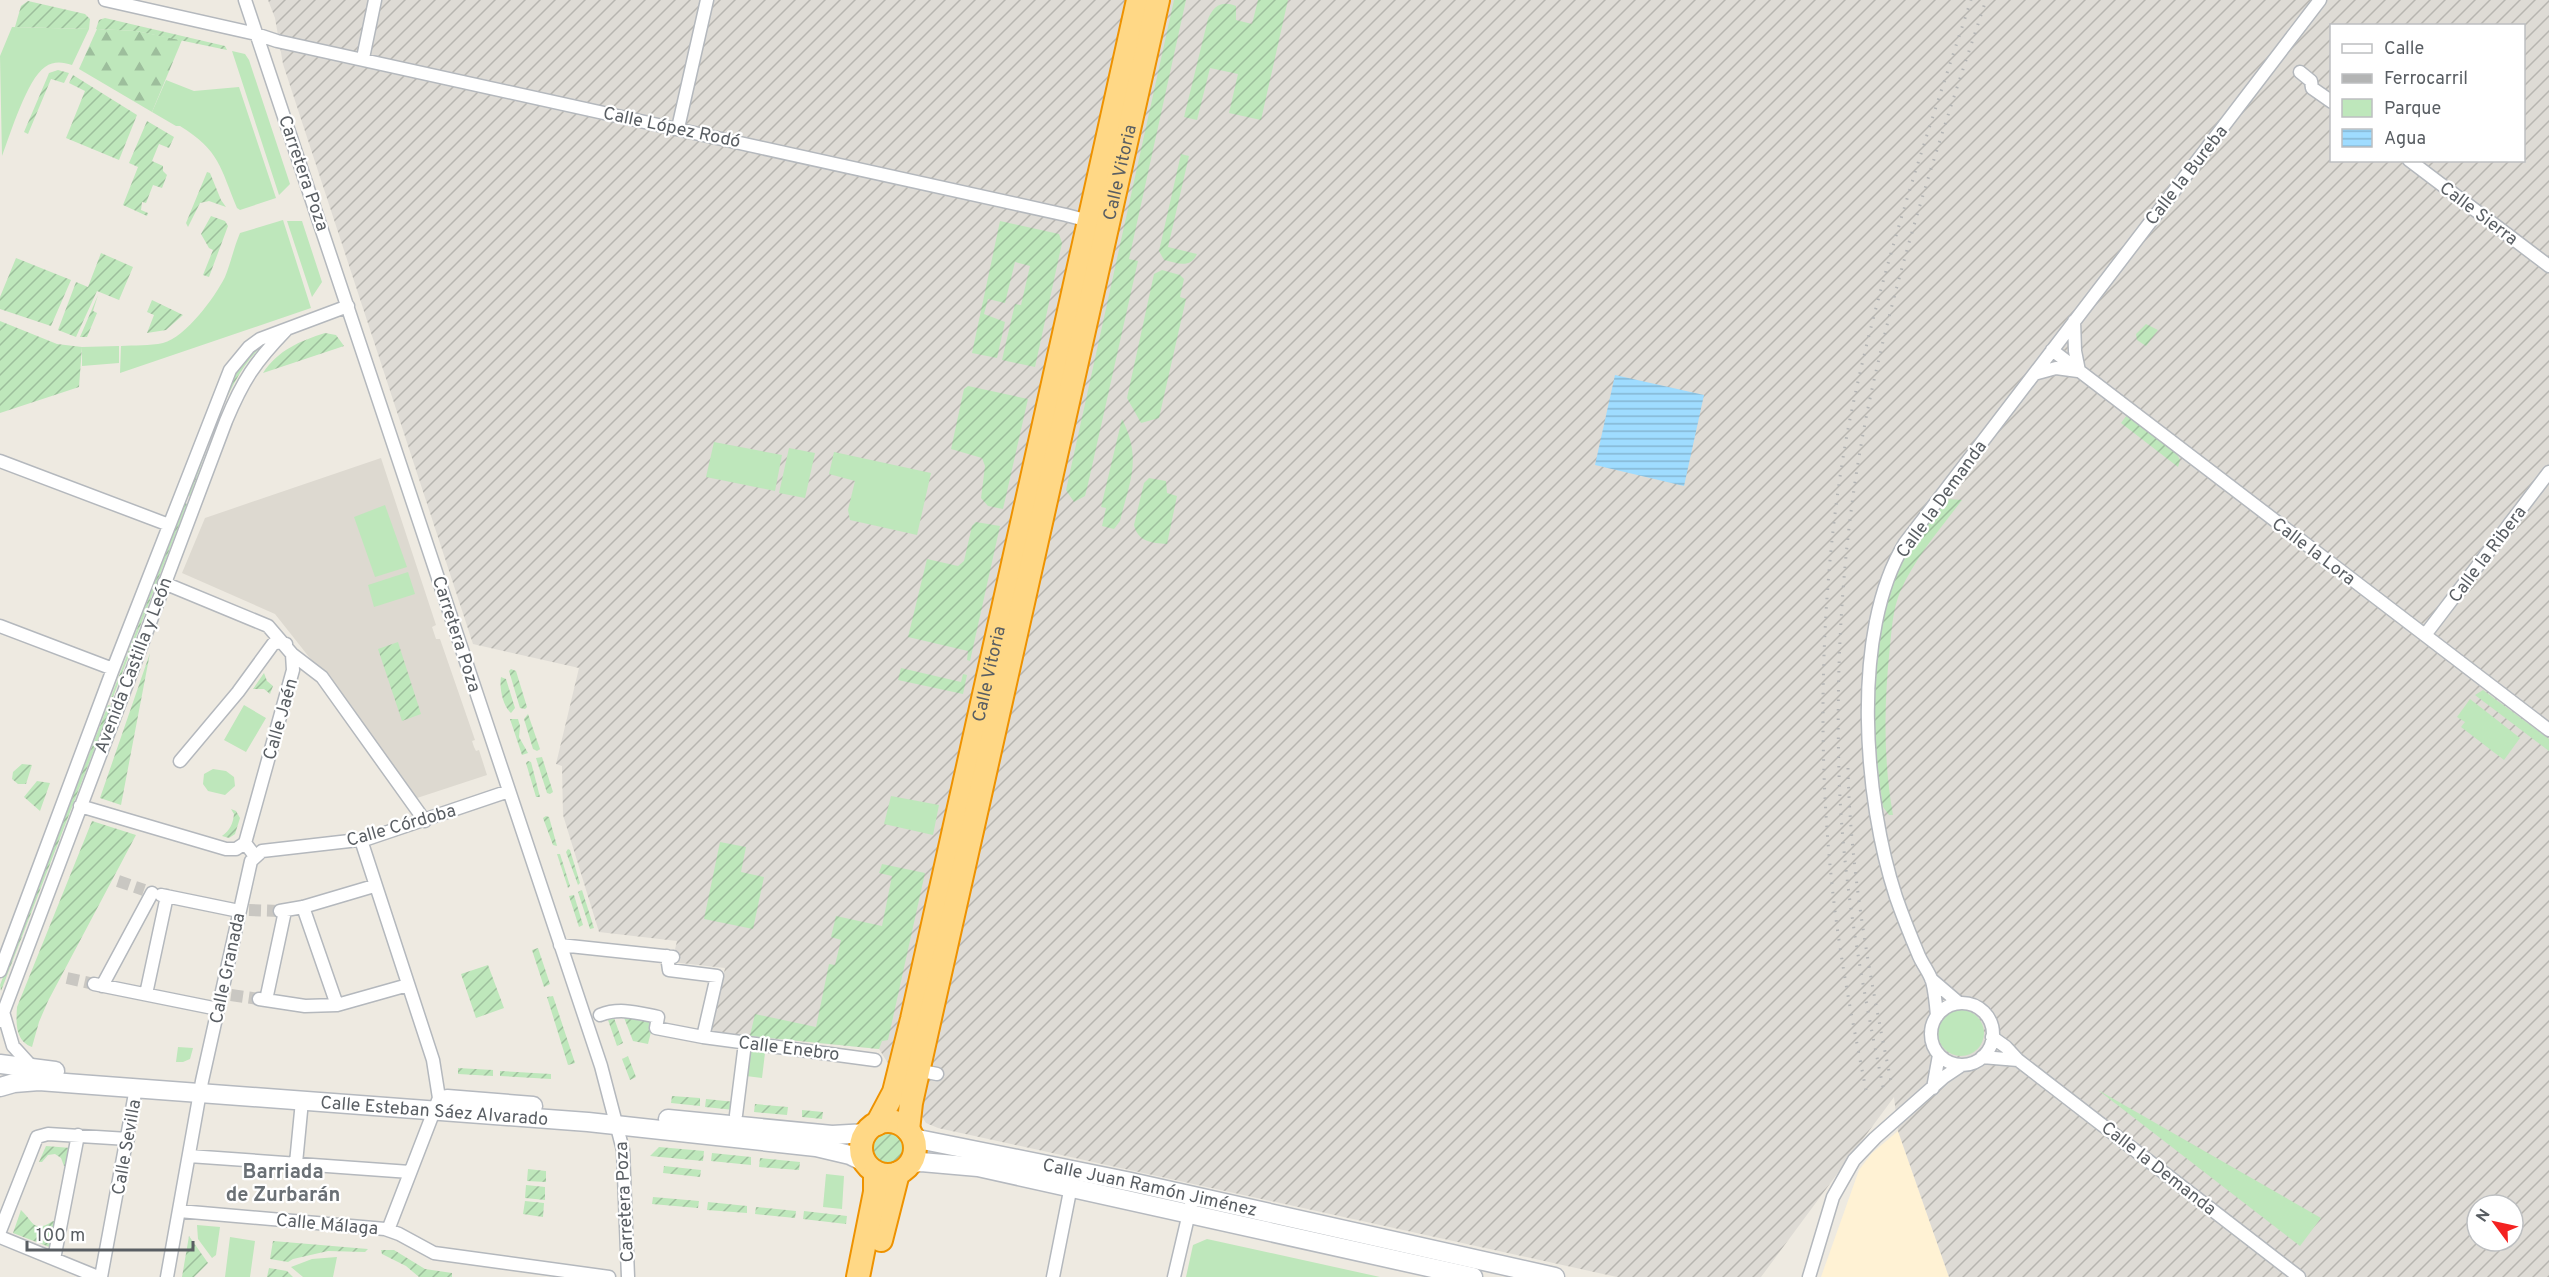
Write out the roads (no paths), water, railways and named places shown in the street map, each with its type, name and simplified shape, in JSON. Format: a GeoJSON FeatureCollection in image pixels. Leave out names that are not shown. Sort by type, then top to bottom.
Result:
{"type":"FeatureCollection","features":[{"type":"Feature","properties":{"kind":"highway","name":"Calle Vitoria"},"geometry":{"type":"LineString","coordinates":[[872,1128],[894,1092],[912,1019],[1138,0]]}},
{"type":"Feature","properties":{"kind":"highway","name":"Calle Vitoria"},"geometry":{"type":"LineString","coordinates":[[911,1134],[911,1103],[1158,0]]}},
{"type":"Feature","properties":{"kind":"highway"},"geometry":{"type":"LineString","coordinates":[[1089,221],[1105,209],[1114,198]]}},
{"type":"Feature","properties":{"kind":"highway"},"geometry":{"type":"LineString","coordinates":[[858,1277],[874,1200],[871,1168],[861,1148],[872,1128],[894,1122],[911,1134],[914,1156],[904,1169],[873,1277]]}},
{"type":"Feature","properties":{"kind":"highway"},"geometry":{"type":"LineString","coordinates":[[871,1168],[886,1175],[904,1169]]}},
{"type":"Feature","properties":{"kind":"main road","name":"Calle Esteban Sáez Alvarado"},"geometry":{"type":"LineString","coordinates":[[0,1064],[302,1101],[437,1104]]}},
{"type":"Feature","properties":{"kind":"main road","name":"Calle Esteban Sáez Alvarado"},"geometry":{"type":"LineString","coordinates":[[0,1087],[14,1083],[39,1081],[136,1088],[201,1087],[832,1135],[872,1128]]}},
{"type":"Feature","properties":{"kind":"main road","name":"Calle Esteban Sáez Alvarado"},"geometry":{"type":"LineString","coordinates":[[616,1119],[816,1147],[850,1155],[871,1168]]}},
{"type":"Feature","properties":{"kind":"main road","name":"Calle Juan Ramón Jiménez"},"geometry":{"type":"LineString","coordinates":[[911,1134],[1066,1168],[1191,1204],[1384,1248],[1471,1272]]}},
{"type":"Feature","properties":{"kind":"main road","name":"Calle Juan Ramón Jiménez"},"geometry":{"type":"LineString","coordinates":[[904,1169],[921,1162],[978,1167],[1072,1187],[1191,1204]]}},
{"type":"Feature","properties":{"kind":"main road","name":"Calle Juan Ramón Jiménez"},"geometry":{"type":"LineString","coordinates":[[1384,1248],[1435,1272],[1555,1277]]}},
{"type":"Feature","properties":{"kind":"street","name":"Calle López Rodó"},"geometry":{"type":"LineString","coordinates":[[105,0],[256,34],[277,41],[363,58],[1089,221]]}},
{"type":"Feature","properties":{"kind":"street","name":"Carretera Poza"},"geometry":{"type":"LineString","coordinates":[[245,0],[601,1066],[624,1156],[628,1277]]}},
{"type":"Feature","properties":{"kind":"street"},"geometry":{"type":"LineString","coordinates":[[363,58],[375,0]]}},
{"type":"Feature","properties":{"kind":"street"},"geometry":{"type":"LineString","coordinates":[[678,128],[707,0]]}},
{"type":"Feature","properties":{"kind":"street","name":"Calle la Bureba"},"geometry":{"type":"LineString","coordinates":[[2052,350],[2320,0]]}},
{"type":"Feature","properties":{"kind":"street"},"geometry":{"type":"LineString","coordinates":[[2300,72],[2311,81],[2313,88],[2330,101]]}},
{"type":"Feature","properties":{"kind":"street","name":"Calle Sierra"},"geometry":{"type":"LineString","coordinates":[[2412,162],[2549,266]]}},
{"type":"Feature","properties":{"kind":"street","name":"Calle Vitoria"},"geometry":{"type":"LineString","coordinates":[[1082,344],[1082,308],[1096,238],[1096,229],[1089,221]]}},
{"type":"Feature","properties":{"kind":"street","name":"Avenida Castilla y León"},"geometry":{"type":"LineString","coordinates":[[0,971],[168,525],[230,370],[249,347],[274,332],[286,330],[348,306]]}},
{"type":"Feature","properties":{"kind":"street"},"geometry":{"type":"LineString","coordinates":[[2033,375],[2056,368],[2079,371],[2075,351],[2074,321]]}},
{"type":"Feature","properties":{"kind":"street","name":"Avenida Castilla y León"},"geometry":{"type":"LineString","coordinates":[[34,1069],[13,1046],[1,1017],[238,392],[259,358],[286,330]]}},
{"type":"Feature","properties":{"kind":"street","name":"Calle la Lora"},"geometry":{"type":"LineString","coordinates":[[2052,350],[2549,730]]}},
{"type":"Feature","properties":{"kind":"street","name":"Calle la Demanda"},"geometry":{"type":"LineString","coordinates":[[1936,1017],[1932,979],[1913,941],[1895,894],[1875,798],[1869,747],[1868,702],[1875,621],[1888,576],[1905,543],[2052,350]]}},
{"type":"Feature","properties":{"kind":"street"},"geometry":{"type":"LineString","coordinates":[[0,461],[168,525]]}},
{"type":"Feature","properties":{"kind":"street","name":"Calle la Ribera"},"geometry":{"type":"LineString","coordinates":[[2425,636],[2549,472]]}},
{"type":"Feature","properties":{"kind":"street"},"geometry":{"type":"LineString","coordinates":[[164,583],[263,623],[273,630],[289,649]]}},
{"type":"Feature","properties":{"kind":"street"},"geometry":{"type":"LineString","coordinates":[[0,626],[113,669]]}},
{"type":"Feature","properties":{"kind":"street"},"geometry":{"type":"LineString","coordinates":[[180,761],[238,692],[273,644],[279,642],[322,677],[424,820]]}},
{"type":"Feature","properties":{"kind":"street","name":"Calle Jaén"},"geometry":{"type":"LineString","coordinates":[[244,843],[293,670],[289,649]]}},
{"type":"Feature","properties":{"kind":"street","name":"Calle Córdoba"},"geometry":{"type":"LineString","coordinates":[[255,856],[262,851],[361,840],[509,791]]}},
{"type":"Feature","properties":{"kind":"street"},"geometry":{"type":"LineString","coordinates":[[80,806],[226,849],[236,849],[244,843],[255,856]]}},
{"type":"Feature","properties":{"kind":"street"},"geometry":{"type":"LineString","coordinates":[[361,840],[433,1060],[437,1104],[388,1230]]}},
{"type":"Feature","properties":{"kind":"street","name":"Calle Granada"},"geometry":{"type":"LineString","coordinates":[[167,1277],[201,1087],[218,1009],[226,994],[243,910],[249,866],[255,856]]}},
{"type":"Feature","properties":{"kind":"street"},"geometry":{"type":"LineString","coordinates":[[374,885],[303,907],[283,910],[262,1000],[305,1006],[338,1005],[408,985]]}},
{"type":"Feature","properties":{"kind":"street"},"geometry":{"type":"LineString","coordinates":[[218,1009],[98,985],[148,892],[243,910]]}},
{"type":"Feature","properties":{"kind":"street"},"geometry":{"type":"LineString","coordinates":[[146,994],[168,896]]}},
{"type":"Feature","properties":{"kind":"street"},"geometry":{"type":"LineString","coordinates":[[303,907],[338,1005]]}},
{"type":"Feature","properties":{"kind":"street"},"geometry":{"type":"LineString","coordinates":[[560,945],[670,957],[669,970],[717,976],[703,1037]]}},
{"type":"Feature","properties":{"kind":"street","name":"Calle la Demanda"},"geometry":{"type":"LineString","coordinates":[[1932,979],[1959,1003]]}},
{"type":"Feature","properties":{"kind":"street"},"geometry":{"type":"LineString","coordinates":[[1962,1065],[1950,1062],[1939,1054],[1932,1042],[1931,1033],[1936,1017],[1942,1010],[1959,1003],[1974,1006],[1986,1015],[1992,1029],[1991,1044],[1982,1057]]}},
{"type":"Feature","properties":{"kind":"street","name":"Calle Enebro"},"geometry":{"type":"LineString","coordinates":[[600,1015],[615,1010],[634,1012],[658,1017],[656,1028],[703,1037],[875,1060]]}},
{"type":"Feature","properties":{"kind":"street","name":"Calle la Demanda"},"geometry":{"type":"LineString","coordinates":[[1992,1037],[2018,1060],[2299,1277]]}},
{"type":"Feature","properties":{"kind":"street"},"geometry":{"type":"LineString","coordinates":[[736,1115],[745,1043]]}},
{"type":"Feature","properties":{"kind":"street"},"geometry":{"type":"LineString","coordinates":[[1932,1088],[1939,1054]]}},
{"type":"Feature","properties":{"kind":"street"},"geometry":{"type":"LineString","coordinates":[[1809,1277],[1833,1197],[1849,1168],[1868,1144],[1962,1065],[1982,1057],[2018,1060]]}},
{"type":"Feature","properties":{"kind":"street","name":"Calle Sevilla"},"geometry":{"type":"LineString","coordinates":[[100,1277],[136,1088]]}},
{"type":"Feature","properties":{"kind":"street"},"geometry":{"type":"LineString","coordinates":[[296,1163],[302,1101]]}},
{"type":"Feature","properties":{"kind":"street"},"geometry":{"type":"LineString","coordinates":[[0,1231],[37,1137],[48,1134],[128,1139]]}},
{"type":"Feature","properties":{"kind":"street"},"geometry":{"type":"LineString","coordinates":[[54,1259],[78,1135]]}},
{"type":"Feature","properties":{"kind":"street"},"geometry":{"type":"LineString","coordinates":[[189,1156],[411,1172]]}},
{"type":"Feature","properties":{"kind":"street"},"geometry":{"type":"LineString","coordinates":[[1053,1277],[1072,1187],[1072,1180],[1066,1168]]}},
{"type":"Feature","properties":{"kind":"street"},"geometry":{"type":"LineString","coordinates":[[1174,1277],[1191,1204]]}},
{"type":"Feature","properties":{"kind":"street","name":"Calle Málaga"},"geometry":{"type":"LineString","coordinates":[[179,1211],[388,1230],[434,1253],[609,1277]]}},
{"type":"Feature","properties":{"kind":"street"},"geometry":{"type":"LineString","coordinates":[[0,1237],[100,1277]]}},
{"type":"Feature","properties":{"kind":"street"},"geometry":{"type":"LineString","coordinates":[[503,1277],[505,1263]]}},
{"type":"Feature","properties":{"kind":"water"},"geometry":{"type":"Polygon","coordinates":[[[1615,375],[1704,395],[1684,486],[1595,465],[1615,375]]]}},
{"type":"Feature","properties":{"kind":"tunnel"},"geometry":{"type":"LineString","coordinates":[[118,881],[144,890]]}},
{"type":"Feature","properties":{"kind":"tunnel"},"geometry":{"type":"LineString","coordinates":[[249,910],[280,911]]}},
{"type":"Feature","properties":{"kind":"tunnel"},"geometry":{"type":"LineString","coordinates":[[67,978],[94,984]]}},
{"type":"Feature","properties":{"kind":"tunnel"},"geometry":{"type":"LineString","coordinates":[[231,995],[259,999]]}},
{"type":"Feature","properties":{"kind":"railway"},"geometry":{"type":"LineString","coordinates":[[1866,1090],[1837,929],[1826,820],[1823,707],[1827,591],[1840,478],[1849,424],[1874,316],[1904,210],[1971,0]]}},
{"type":"Feature","properties":{"kind":"railway"},"geometry":{"type":"LineString","coordinates":[[1883,1087],[1854,931],[1841,813],[1838,722],[1845,567],[1858,464],[1889,317],[1928,180],[1986,0]]}},
{"type":"Feature","properties":{"kind":"railway"},"geometry":{"type":"LineString","coordinates":[[1848,768],[1857,887],[1869,968],[1892,1086]]}},
{"type":"Feature","properties":{"kind":"district","name":"Barriada de Zurbarán"},"geometry":{"type":"Point","coordinates":[283,1182]}}]}
